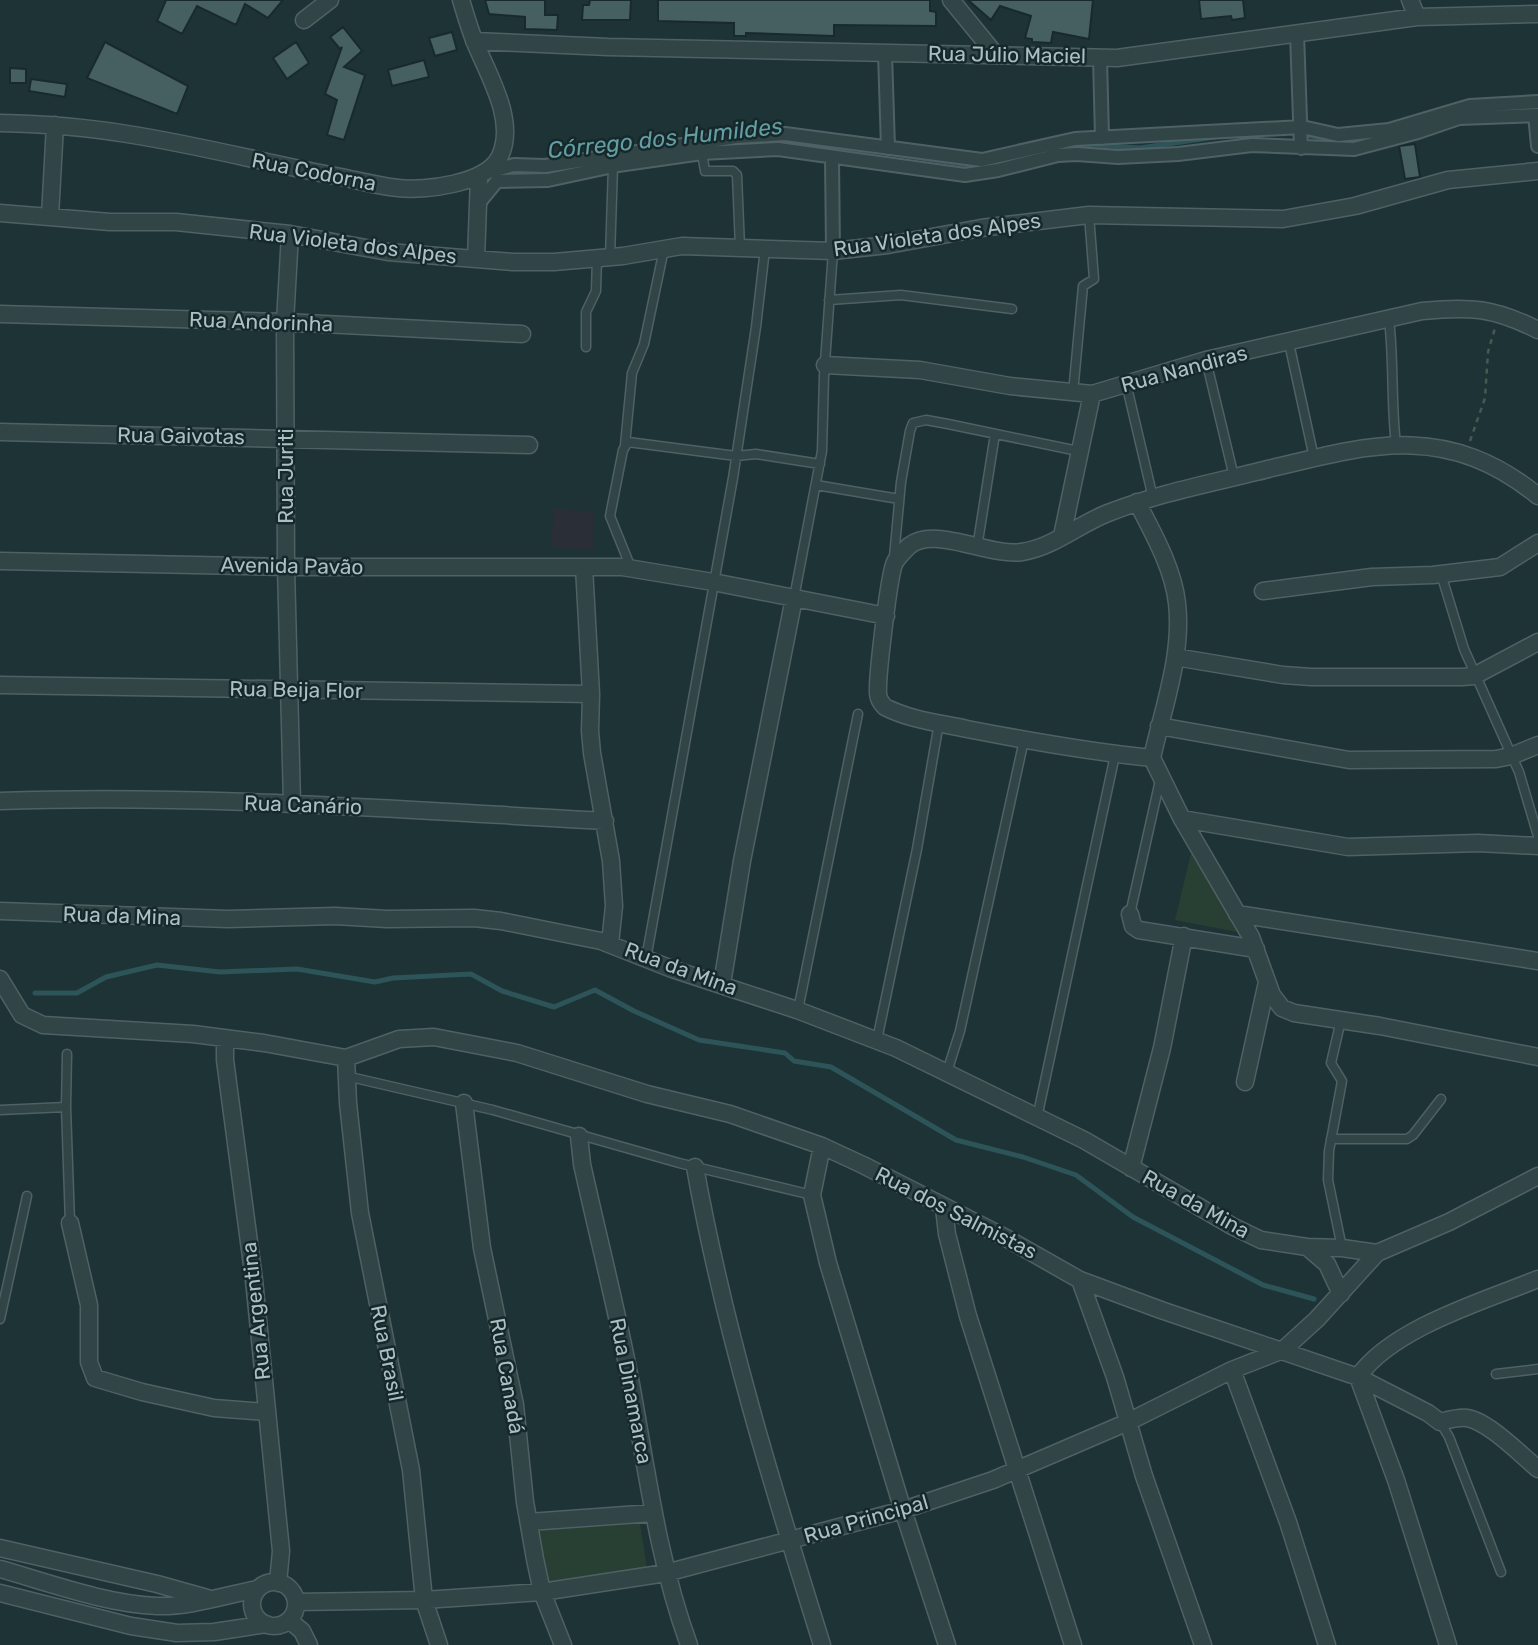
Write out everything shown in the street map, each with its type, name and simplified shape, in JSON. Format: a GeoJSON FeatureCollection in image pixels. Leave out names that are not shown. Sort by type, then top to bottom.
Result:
{"type":"FeatureCollection","features":[{"type":"Feature","properties":{"kind":"street"},"geometry":{"type":"LineString","coordinates":[[304,20],[330,0]]}},
{"type":"Feature","properties":{"kind":"street"},"geometry":{"type":"LineString","coordinates":[[461,0],[474,41],[493,79],[503,113],[504,139],[500,157],[481,175],[476,259]]}},
{"type":"Feature","properties":{"kind":"street"},"geometry":{"type":"LineString","coordinates":[[951,0],[996,55]]}},
{"type":"Feature","properties":{"kind":"street"},"geometry":{"type":"LineString","coordinates":[[1410,0],[1417,17]]}},
{"type":"Feature","properties":{"kind":"street","name":"Rua Júlio Maciel"},"geometry":{"type":"LineString","coordinates":[[474,41],[608,47],[1117,58],[1417,17],[1537,10]]}},
{"type":"Feature","properties":{"kind":"street"},"geometry":{"type":"LineString","coordinates":[[1297,33],[1301,146]]}},
{"type":"Feature","properties":{"kind":"street"},"geometry":{"type":"LineString","coordinates":[[885,53],[888,148]]}},
{"type":"Feature","properties":{"kind":"street"},"geometry":{"type":"LineString","coordinates":[[1100,57],[1102,138]]}},
{"type":"Feature","properties":{"kind":"street"},"geometry":{"type":"LineString","coordinates":[[481,175],[513,165],[545,166],[711,147],[778,149],[965,175],[1075,139],[1302,129],[1338,135],[1389,130],[1470,106],[1538,102]]}},
{"type":"Feature","properties":{"kind":"street"},"geometry":{"type":"LineString","coordinates":[[478,204],[497,181],[548,180],[785,134],[982,160],[1029,155],[1118,157],[1178,154],[1252,145],[1354,149],[1459,118],[1536,115],[1538,146]]}},
{"type":"Feature","properties":{"kind":"street","name":"Rua Codorna"},"geometry":{"type":"LineString","coordinates":[[0,123],[55,125],[128,134],[400,189],[439,187],[481,175]]}},
{"type":"Feature","properties":{"kind":"street"},"geometry":{"type":"LineString","coordinates":[[50,216],[55,125]]}},
{"type":"Feature","properties":{"kind":"street"},"geometry":{"type":"LineString","coordinates":[[863,161],[865,146]]}},
{"type":"Feature","properties":{"kind":"street"},"geometry":{"type":"LineString","coordinates":[[832,158],[833,251]]}},
{"type":"Feature","properties":{"kind":"street"},"geometry":{"type":"LineString","coordinates":[[510,182],[513,165]]}},
{"type":"Feature","properties":{"kind":"street"},"geometry":{"type":"LineString","coordinates":[[545,166],[548,180]]}},
{"type":"Feature","properties":{"kind":"street","name":"Rua Violeta dos Alpes"},"geometry":{"type":"LineString","coordinates":[[0,213],[110,222],[176,222],[290,234],[388,252],[540,262],[603,258],[664,247],[833,251],[888,245],[994,226],[1089,215],[1283,219],[1355,206],[1448,180],[1538,171]]}},
{"type":"Feature","properties":{"kind":"street","name":"Rua Juriti"},"geometry":{"type":"LineString","coordinates":[[290,234],[285,322],[286,567],[292,803]]}},
{"type":"Feature","properties":{"kind":"street","name":"Rua Nandiras"},"geometry":{"type":"LineString","coordinates":[[825,365],[920,370],[1010,386],[1092,394],[1206,360],[1422,311],[1455,307],[1490,310],[1538,330]]}},
{"type":"Feature","properties":{"kind":"street","name":"Rua Andorinha"},"geometry":{"type":"LineString","coordinates":[[0,314],[285,322],[522,334]]}},
{"type":"Feature","properties":{"kind":"street"},"geometry":{"type":"LineString","coordinates":[[1062,536],[1092,394]]}},
{"type":"Feature","properties":{"kind":"street","name":"Rua Gaivotas"},"geometry":{"type":"LineString","coordinates":[[0,432],[529,445]]}},
{"type":"Feature","properties":{"kind":"street"},"geometry":{"type":"LineString","coordinates":[[1152,758],[1115,755],[1024,740],[939,723],[885,707],[878,695],[879,672],[894,563],[909,547],[926,538],[1019,553],[1041,548],[1091,520],[1145,500],[1366,447],[1396,445],[1465,453],[1492,465],[1538,496]]}},
{"type":"Feature","properties":{"kind":"street"},"geometry":{"type":"LineString","coordinates":[[1145,500],[1177,603],[1175,657],[1152,758],[1182,819],[1256,949],[1267,982],[1282,1009],[1538,1057]]}},
{"type":"Feature","properties":{"kind":"street"},"geometry":{"type":"LineString","coordinates":[[1263,591],[1372,577],[1441,574],[1500,567],[1538,543]]}},
{"type":"Feature","properties":{"kind":"street","name":"Avenida Pavão"},"geometry":{"type":"LineString","coordinates":[[0,561],[286,567],[631,568],[886,617]]}},
{"type":"Feature","properties":{"kind":"street"},"geometry":{"type":"LineString","coordinates":[[584,567],[592,753],[611,861],[614,906],[610,944]]}},
{"type":"Feature","properties":{"kind":"street"},"geometry":{"type":"LineString","coordinates":[[722,984],[794,598]]}},
{"type":"Feature","properties":{"kind":"street"},"geometry":{"type":"LineString","coordinates":[[1181,657],[1283,675],[1427,678],[1474,676],[1538,642]]}},
{"type":"Feature","properties":{"kind":"street","name":"Rua Beija Flor"},"geometry":{"type":"LineString","coordinates":[[0,685],[591,694]]}},
{"type":"Feature","properties":{"kind":"street"},"geometry":{"type":"LineString","coordinates":[[1159,726],[1349,760],[1476,760],[1511,756],[1538,745]]}},
{"type":"Feature","properties":{"kind":"street","name":"Rua Canário"},"geometry":{"type":"LineString","coordinates":[[0,801],[50,799],[292,803],[605,821]]}},
{"type":"Feature","properties":{"kind":"street"},"geometry":{"type":"LineString","coordinates":[[1182,819],[1348,847],[1478,843],[1538,846]]}},
{"type":"Feature","properties":{"kind":"street","name":"Rua da Mina"},"geometry":{"type":"LineString","coordinates":[[0,911],[202,919],[335,916],[387,919],[474,918],[524,925],[610,944],[672,969],[798,1010],[877,1040],[1084,1140],[1261,1240],[1307,1247],[1342,1248],[1375,1255]]}},
{"type":"Feature","properties":{"kind":"street"},"geometry":{"type":"LineString","coordinates":[[1130,914],[1133,926],[1139,930],[1256,949]]}},
{"type":"Feature","properties":{"kind":"street"},"geometry":{"type":"LineString","coordinates":[[1237,914],[1538,961]]}},
{"type":"Feature","properties":{"kind":"street"},"geometry":{"type":"LineString","coordinates":[[1131,1168],[1162,1048],[1184,936]]}},
{"type":"Feature","properties":{"kind":"street"},"geometry":{"type":"LineString","coordinates":[[0,979],[22,1015],[29,1021],[43,1025],[193,1034],[264,1043],[346,1058]]}},
{"type":"Feature","properties":{"kind":"street"},"geometry":{"type":"LineString","coordinates":[[1245,1082],[1267,982]]}},
{"type":"Feature","properties":{"kind":"street","name":"Rua dos Salmistas"},"geometry":{"type":"LineString","coordinates":[[346,1058],[399,1040],[434,1037],[462,1041],[583,1072],[647,1094],[730,1114],[822,1146],[863,1165],[1006,1238],[1080,1280],[1358,1377],[1428,1413],[1440,1422]]}},
{"type":"Feature","properties":{"kind":"street","name":"Rua Argentina"},"geometry":{"type":"LineString","coordinates":[[225,1039],[254,1280],[281,1551],[278,1583]]}},
{"type":"Feature","properties":{"kind":"street","name":"Rua Brasil"},"geometry":{"type":"LineString","coordinates":[[346,1058],[360,1213],[411,1470],[424,1600],[439,1645]]}},
{"type":"Feature","properties":{"kind":"street","name":"Rua Canadá"},"geometry":{"type":"LineString","coordinates":[[464,1103],[482,1248],[515,1405],[529,1522],[542,1592],[563,1645]]}},
{"type":"Feature","properties":{"kind":"street","name":"Rua Dinamarca"},"geometry":{"type":"LineString","coordinates":[[579,1136],[582,1164],[628,1366],[653,1513],[666,1573],[689,1645]]}},
{"type":"Feature","properties":{"kind":"street"},"geometry":{"type":"LineString","coordinates":[[822,1146],[812,1195],[835,1289],[947,1645]]}},
{"type":"Feature","properties":{"kind":"street"},"geometry":{"type":"LineString","coordinates":[[695,1167],[723,1296],[789,1542],[822,1645]]}},
{"type":"Feature","properties":{"kind":"street"},"geometry":{"type":"LineString","coordinates":[[1283,1350],[1341,1294],[1375,1255],[1449,1222],[1538,1176]]}},
{"type":"Feature","properties":{"kind":"street"},"geometry":{"type":"LineString","coordinates":[[944,1208],[947,1234],[968,1317],[1073,1645]]}},
{"type":"Feature","properties":{"kind":"street"},"geometry":{"type":"LineString","coordinates":[[70,1223],[89,1305],[89,1362],[95,1378],[214,1408],[267,1412]]}},
{"type":"Feature","properties":{"kind":"street"},"geometry":{"type":"LineString","coordinates":[[1307,1247],[1327,1264],[1341,1294]]}},
{"type":"Feature","properties":{"kind":"street"},"geometry":{"type":"LineString","coordinates":[[1448,1645],[1396,1480],[1358,1377],[1369,1361],[1415,1331],[1538,1279]]}},
{"type":"Feature","properties":{"kind":"street"},"geometry":{"type":"LineString","coordinates":[[1080,1280],[1203,1645]]}},
{"type":"Feature","properties":{"kind":"street","name":"Rua Principal"},"geometry":{"type":"LineString","coordinates":[[296,1602],[424,1600],[542,1592],[666,1573],[789,1542],[903,1510],[993,1479],[1128,1422],[1233,1370],[1283,1350]]}},
{"type":"Feature","properties":{"kind":"street"},"geometry":{"type":"LineString","coordinates":[[1233,1370],[1274,1482],[1327,1645]]}},
{"type":"Feature","properties":{"kind":"street"},"geometry":{"type":"LineString","coordinates":[[1440,1422],[1457,1418],[1474,1420],[1538,1469]]}},
{"type":"Feature","properties":{"kind":"street"},"geometry":{"type":"LineString","coordinates":[[529,1522],[653,1513]]}},
{"type":"Feature","properties":{"kind":"street"},"geometry":{"type":"LineString","coordinates":[[0,1548],[157,1584],[209,1599]]}},
{"type":"Feature","properties":{"kind":"street"},"geometry":{"type":"LineString","coordinates":[[0,1569],[127,1602],[159,1606],[209,1599],[278,1583],[290,1590],[296,1602],[289,1620],[278,1626],[260,1621],[253,1609],[254,1595],[258,1589]]}},
{"type":"Feature","properties":{"kind":"street"},"geometry":{"type":"LineString","coordinates":[[0,1593],[131,1626],[177,1633],[214,1632],[266,1624]]}},
{"type":"Feature","properties":{"kind":"street"},"geometry":{"type":"LineString","coordinates":[[289,1620],[302,1630],[309,1645]]}},
{"type":"Feature","properties":{"kind":"lane"},"geometry":{"type":"LineString","coordinates":[[711,147],[705,171],[733,171],[737,175],[740,248]]}},
{"type":"Feature","properties":{"kind":"lane"},"geometry":{"type":"LineString","coordinates":[[586,347],[586,312],[596,292],[603,258],[613,166]]}},
{"type":"Feature","properties":{"kind":"lane"},"geometry":{"type":"LineString","coordinates":[[1073,393],[1083,286],[1094,278],[1089,215]]}},
{"type":"Feature","properties":{"kind":"lane"},"geometry":{"type":"LineString","coordinates":[[631,568],[610,516],[629,443],[632,373],[644,344],[664,247]]}},
{"type":"Feature","properties":{"kind":"lane"},"geometry":{"type":"LineString","coordinates":[[646,959],[736,456],[761,298],[765,249]]}},
{"type":"Feature","properties":{"kind":"lane"},"geometry":{"type":"LineString","coordinates":[[794,598],[820,464],[833,251]]}},
{"type":"Feature","properties":{"kind":"lane"},"geometry":{"type":"LineString","coordinates":[[829,300],[901,295],[1012,309]]}},
{"type":"Feature","properties":{"kind":"lane"},"geometry":{"type":"LineString","coordinates":[[1389,319],[1396,445]]}},
{"type":"Feature","properties":{"kind":"lane"},"geometry":{"type":"LineString","coordinates":[[1289,343],[1314,458]]}},
{"type":"Feature","properties":{"kind":"lane"},"geometry":{"type":"LineString","coordinates":[[1206,360],[1234,477]]}},
{"type":"Feature","properties":{"kind":"lane"},"geometry":{"type":"LineString","coordinates":[[1126,383],[1145,500]]}},
{"type":"Feature","properties":{"kind":"lane"},"geometry":{"type":"LineString","coordinates":[[894,563],[899,499],[910,430],[914,423],[926,420],[1079,451]]}},
{"type":"Feature","properties":{"kind":"lane"},"geometry":{"type":"LineString","coordinates":[[978,548],[995,434]]}},
{"type":"Feature","properties":{"kind":"lane"},"geometry":{"type":"LineString","coordinates":[[629,443],[736,456],[756,453],[820,464]]}},
{"type":"Feature","properties":{"kind":"lane"},"geometry":{"type":"LineString","coordinates":[[816,485],[899,499]]}},
{"type":"Feature","properties":{"kind":"lane"},"geometry":{"type":"LineString","coordinates":[[1441,574],[1474,676],[1527,793],[1538,836]]}},
{"type":"Feature","properties":{"kind":"lane"},"geometry":{"type":"LineString","coordinates":[[798,1010],[858,715]]}},
{"type":"Feature","properties":{"kind":"lane"},"geometry":{"type":"LineString","coordinates":[[877,1040],[917,849],[939,723]]}},
{"type":"Feature","properties":{"kind":"lane"},"geometry":{"type":"LineString","coordinates":[[947,1072],[960,1031],[1024,740]]}},
{"type":"Feature","properties":{"kind":"lane"},"geometry":{"type":"LineString","coordinates":[[1037,1118],[1115,755]]}},
{"type":"Feature","properties":{"kind":"lane"},"geometry":{"type":"LineString","coordinates":[[1130,914],[1161,777]]}},
{"type":"Feature","properties":{"kind":"lane"},"geometry":{"type":"LineString","coordinates":[[1341,1020],[1331,1063],[1342,1081],[1331,1139],[1328,1180],[1342,1248]]}},
{"type":"Feature","properties":{"kind":"lane"},"geometry":{"type":"LineString","coordinates":[[68,1054],[66,1107],[70,1223]]}},
{"type":"Feature","properties":{"kind":"lane"},"geometry":{"type":"LineString","coordinates":[[346,1076],[464,1103],[695,1167],[812,1195]]}},
{"type":"Feature","properties":{"kind":"lane"},"geometry":{"type":"LineString","coordinates":[[1331,1139],[1407,1139],[1441,1099]]}},
{"type":"Feature","properties":{"kind":"lane"},"geometry":{"type":"LineString","coordinates":[[0,1110],[66,1107]]}},
{"type":"Feature","properties":{"kind":"lane"},"geometry":{"type":"LineString","coordinates":[[0,1319],[27,1195]]}},
{"type":"Feature","properties":{"kind":"lane"},"geometry":{"type":"LineString","coordinates":[[1496,1374],[1538,1369]]}},
{"type":"Feature","properties":{"kind":"lane"},"geometry":{"type":"LineString","coordinates":[[1440,1422],[1449,1437],[1502,1572]]}},
{"type":"Feature","properties":{"kind":"path"},"geometry":{"type":"LineString","coordinates":[[1465,453],[1485,398],[1488,352],[1500,314]]}},
{"type":"Feature","properties":{"kind":"shaded area"},"geometry":{"type":"Polygon","coordinates":[[[553,508],[593,512],[594,550],[551,548],[553,508]]]}},
{"type":"Feature","properties":{"kind":"green space"},"geometry":{"type":"Polygon","coordinates":[[[1192,849],[1237,932],[1175,920],[1192,849]]]}},
{"type":"Feature","properties":{"kind":"green space"},"geometry":{"type":"Polygon","coordinates":[[[639,1517],[647,1569],[546,1587],[537,1526],[639,1517]]]}},
{"type":"Feature","properties":{"kind":"building"},"geometry":{"type":"Polygon","coordinates":[[[166,0],[283,0],[268,18],[245,4],[236,25],[197,6],[182,34],[157,21],[166,0]]]}},
{"type":"Feature","properties":{"kind":"building"},"geometry":{"type":"Polygon","coordinates":[[[485,0],[545,0],[545,15],[558,15],[557,30],[525,29],[525,17],[489,14],[485,0]]]}},
{"type":"Feature","properties":{"kind":"building"},"geometry":{"type":"Polygon","coordinates":[[[590,0],[631,0],[630,20],[582,20],[583,5],[589,5],[590,0]]]}},
{"type":"Feature","properties":{"kind":"building"},"geometry":{"type":"Polygon","coordinates":[[[658,0],[930,0],[930,11],[936,12],[936,26],[834,25],[834,36],[746,33],[746,36],[734,36],[734,23],[658,21],[658,0]]]}},
{"type":"Feature","properties":{"kind":"building"},"geometry":{"type":"Polygon","coordinates":[[[968,0],[1093,0],[1089,39],[1053,32],[1051,43],[1032,42],[1032,39],[1025,38],[1031,16],[1000,6],[991,20],[968,0]]]}},
{"type":"Feature","properties":{"kind":"building"},"geometry":{"type":"Polygon","coordinates":[[[1199,0],[1243,0],[1245,18],[1232,20],[1231,16],[1201,19],[1199,0]]]}},
{"type":"Feature","properties":{"kind":"building"},"geometry":{"type":"Polygon","coordinates":[[[343,27],[362,51],[344,67],[365,75],[344,140],[327,135],[337,100],[325,94],[342,47],[340,49],[330,37],[343,27]]]}},
{"type":"Feature","properties":{"kind":"building"},"geometry":{"type":"Polygon","coordinates":[[[452,32],[457,50],[435,56],[429,38],[452,32]]]}},
{"type":"Feature","properties":{"kind":"building"},"geometry":{"type":"Polygon","coordinates":[[[105,42],[188,86],[177,114],[87,78],[105,42]]]}},
{"type":"Feature","properties":{"kind":"building"},"geometry":{"type":"Polygon","coordinates":[[[296,42],[309,63],[287,79],[273,58],[296,42]]]}},
{"type":"Feature","properties":{"kind":"building"},"geometry":{"type":"Polygon","coordinates":[[[424,60],[429,77],[392,86],[388,70],[424,60]]]}},
{"type":"Feature","properties":{"kind":"building"},"geometry":{"type":"Polygon","coordinates":[[[10,68],[26,69],[26,83],[10,83],[10,68]]]}},
{"type":"Feature","properties":{"kind":"building"},"geometry":{"type":"Polygon","coordinates":[[[31,79],[67,84],[65,97],[29,91],[31,79]]]}},
{"type":"Feature","properties":{"kind":"building"},"geometry":{"type":"Polygon","coordinates":[[[1415,144],[1420,177],[1405,179],[1399,146],[1415,144]]]}},
{"type":"Feature","properties":{"kind":"waterway","name":"Córrego dos Humildes"},"geometry":{"type":"LineString","coordinates":[[1302,134],[1336,142],[1375,138]]}},
{"type":"Feature","properties":{"kind":"waterway","name":"Córrego dos Humildes"},"geometry":{"type":"LineString","coordinates":[[1076,144],[1140,148],[1215,137]]}},
{"type":"Feature","properties":{"kind":"waterway","name":"Córrego dos Humildes"},"geometry":{"type":"LineString","coordinates":[[894,154],[983,167],[1022,157]]}},
{"type":"Feature","properties":{"kind":"waterway","name":"Córrego dos Humildes"},"geometry":{"type":"LineString","coordinates":[[499,175],[538,171]]}},
{"type":"Feature","properties":{"kind":"waterway"},"geometry":{"type":"LineString","coordinates":[[35,993],[77,993],[106,977],[157,965],[220,972],[297,969],[375,982],[393,978],[471,974],[502,991],[554,1007],[595,990],[699,1040],[785,1053],[794,1061],[831,1067],[956,1140],[1023,1157],[1076,1175],[1133,1217],[1263,1285],[1314,1299]]}}]}
